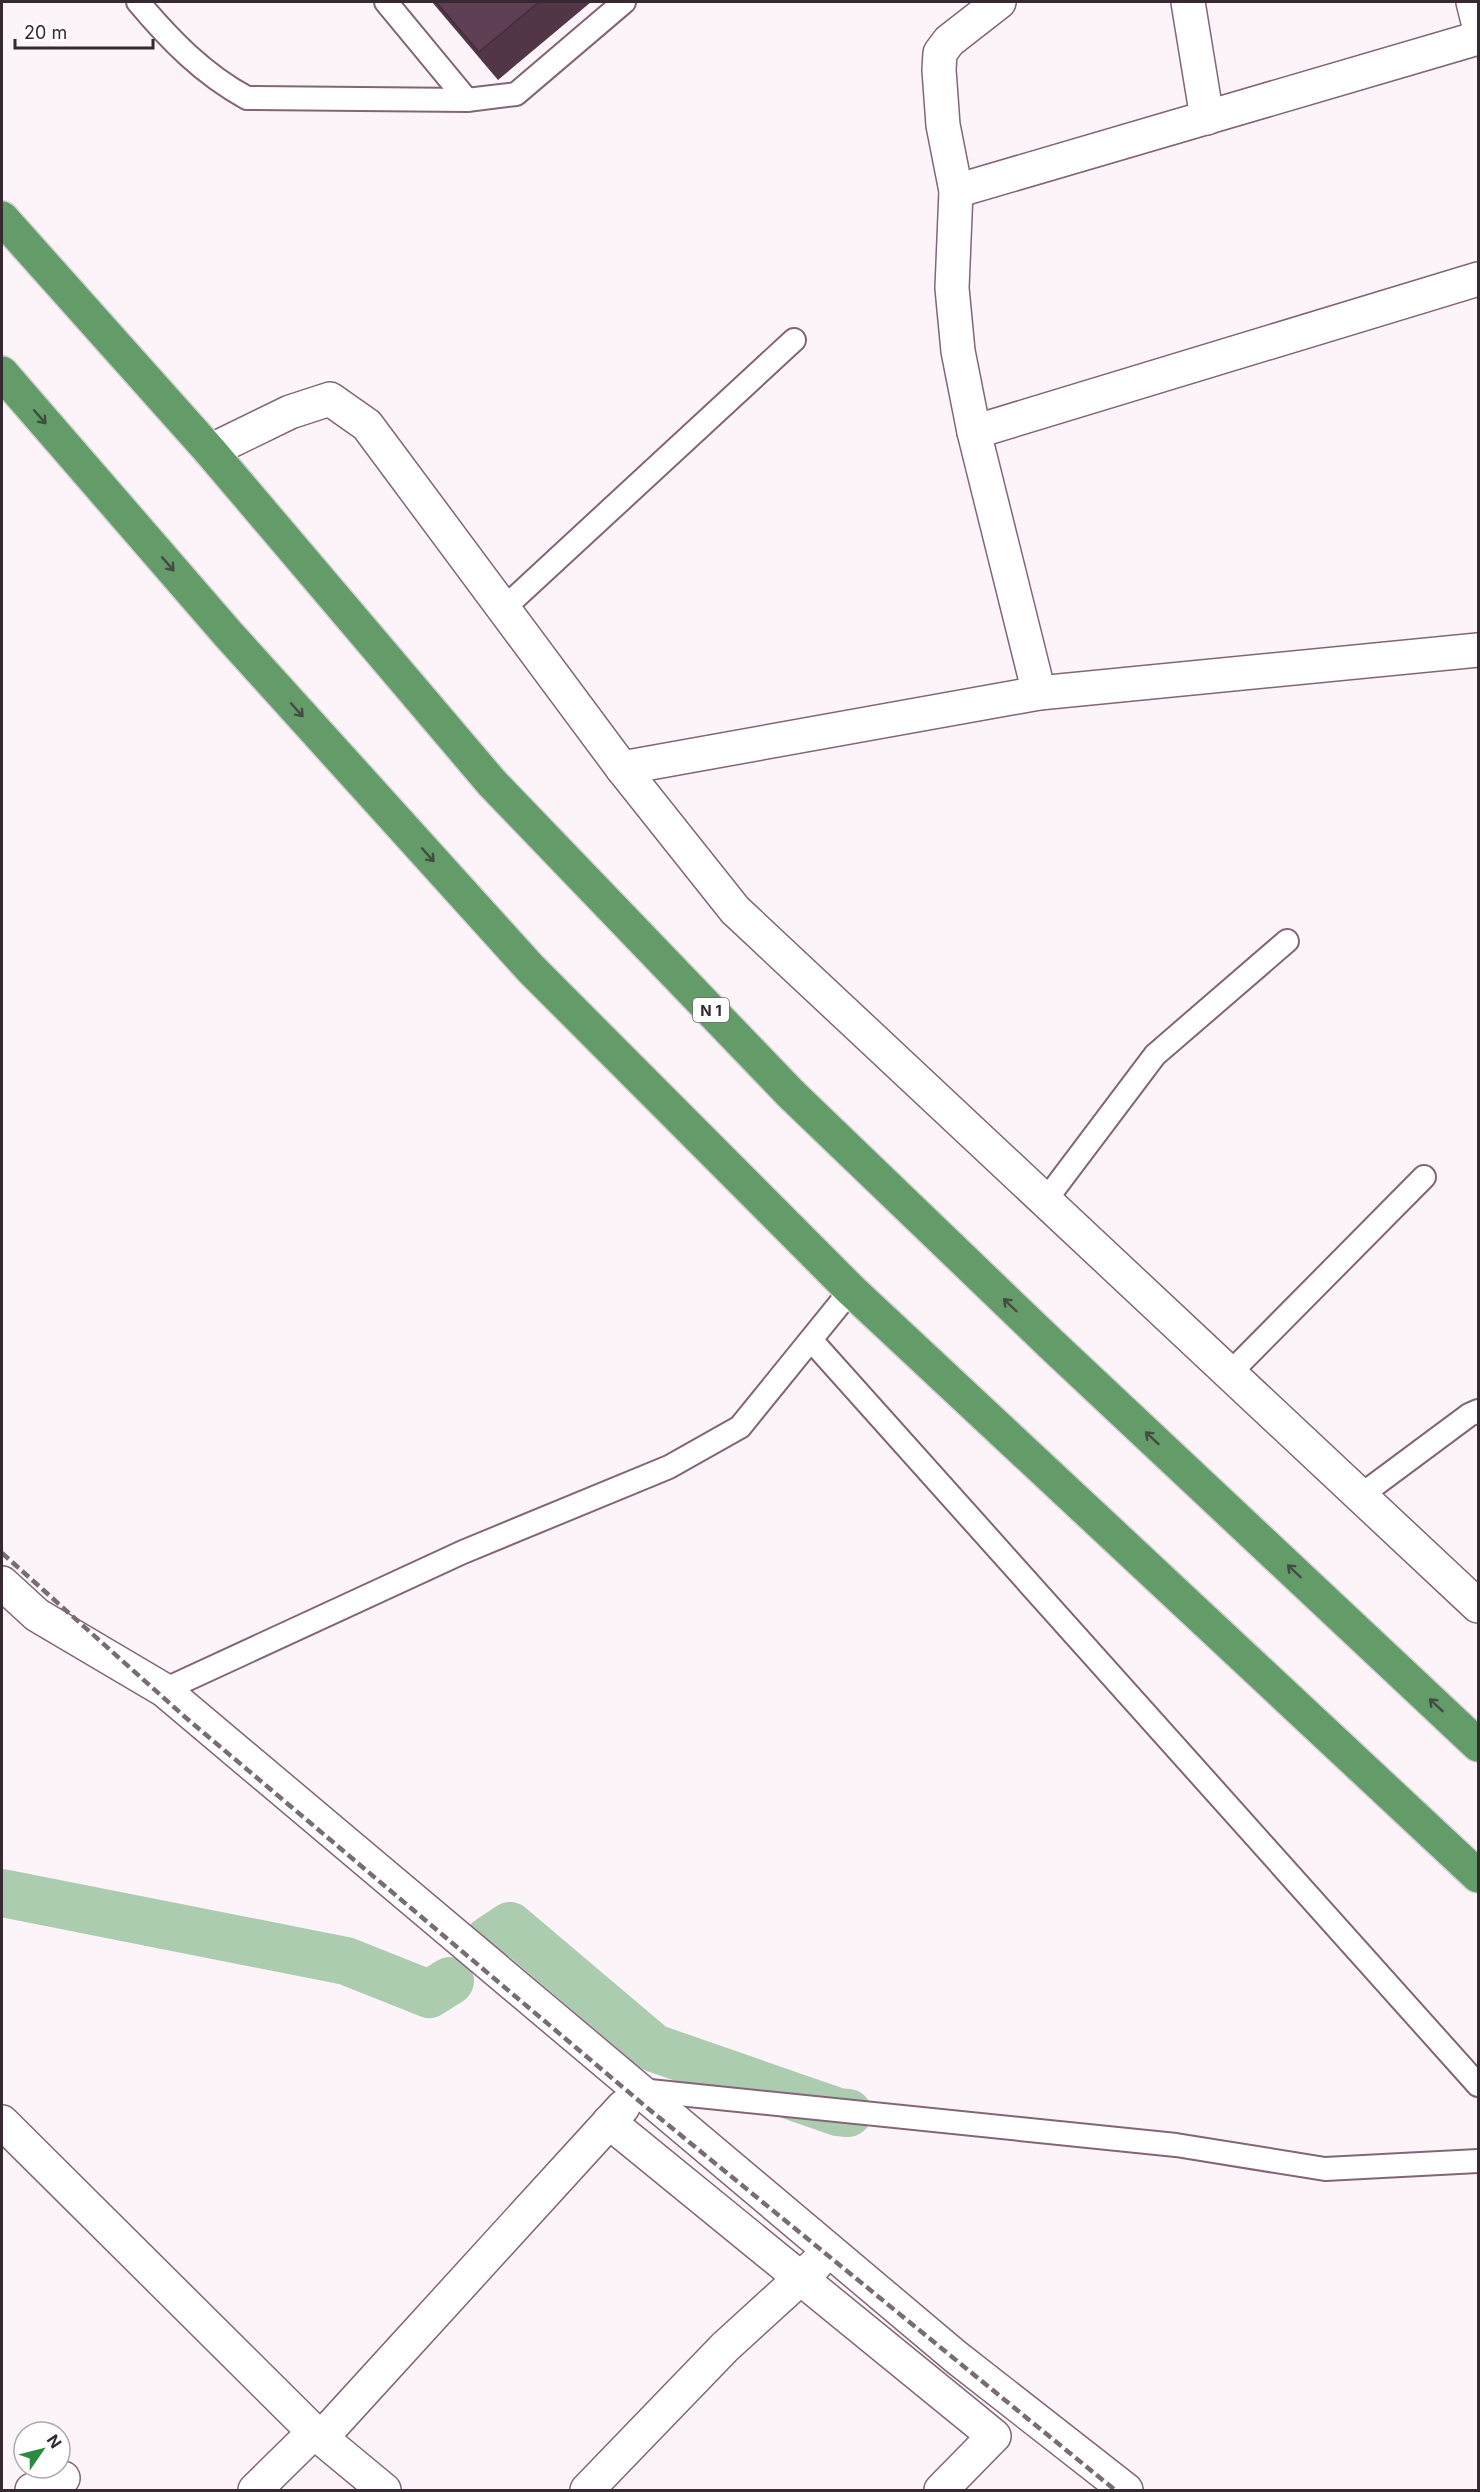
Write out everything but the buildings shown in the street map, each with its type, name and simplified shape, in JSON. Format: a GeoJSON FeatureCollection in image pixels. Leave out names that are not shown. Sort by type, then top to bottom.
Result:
{"type":"FeatureCollection","features":[{"type":"Feature","properties":{"kind":"highway","name":"N 1"},"geometry":{"type":"LineString","coordinates":[[2,218],[210,451],[492,783],[791,1094],[1051,1344],[1479,1745]]}},
{"type":"Feature","properties":{"kind":"highway"},"geometry":{"type":"LineString","coordinates":[[2,373],[228,634],[531,969],[851,1290],[1479,1876]]}},
{"type":"Feature","properties":{"kind":"street"},"geometry":{"type":"LineString","coordinates":[[999,2],[949,41],[940,53],[943,125],[956,191],[952,288],[958,351],[975,432],[1039,693]]}},
{"type":"Feature","properties":{"kind":"street"},"geometry":{"type":"LineString","coordinates":[[1188,2],[1207,118]]}},
{"type":"Feature","properties":{"kind":"street"},"geometry":{"type":"LineString","coordinates":[[1473,2],[1479,22]]}},
{"type":"Feature","properties":{"kind":"street"},"geometry":{"type":"LineString","coordinates":[[956,191],[1479,38]]}},
{"type":"Feature","properties":{"kind":"street"},"geometry":{"type":"LineString","coordinates":[[975,432],[1479,279]]}},
{"type":"Feature","properties":{"kind":"street"},"geometry":{"type":"LineString","coordinates":[[210,451],[290,412],[330,399],[367,425],[622,768],[735,910],[1479,1606]]}},
{"type":"Feature","properties":{"kind":"street"},"geometry":{"type":"LineString","coordinates":[[622,768],[1039,693],[1479,650]]}},
{"type":"Feature","properties":{"kind":"street"},"geometry":{"type":"LineString","coordinates":[[2,1583],[37,1615],[164,1690],[956,2357],[1126,2490]]}},
{"type":"Feature","properties":{"kind":"street"},"geometry":{"type":"LineString","coordinates":[[255,2490],[317,2435],[638,2090]]}},
{"type":"Feature","properties":{"kind":"street"},"geometry":{"type":"LineString","coordinates":[[2,2121],[317,2435],[384,2490]]}},
{"type":"Feature","properties":{"kind":"street"},"geometry":{"type":"LineString","coordinates":[[609,2122],[994,2436],[941,2490]]}},
{"type":"Feature","properties":{"kind":"street"},"geometry":{"type":"LineString","coordinates":[[587,2490],[725,2347],[830,2251]]}},
{"type":"Feature","properties":{"kind":"street"},"geometry":{"type":"LineString","coordinates":[[32,2490],[58,2480]]}},
{"type":"Feature","properties":{"kind":"lane"},"geometry":{"type":"LineString","coordinates":[[138,2],[169,40],[224,85],[247,98],[467,100],[516,94],[624,2]]}},
{"type":"Feature","properties":{"kind":"lane"},"geometry":{"type":"LineString","coordinates":[[386,2],[467,100]]}},
{"type":"Feature","properties":{"kind":"lane"},"geometry":{"type":"LineString","coordinates":[[503,609],[794,340]]}},
{"type":"Feature","properties":{"kind":"lane"},"geometry":{"type":"LineString","coordinates":[[1046,1201],[1155,1055],[1287,941]]}},
{"type":"Feature","properties":{"kind":"lane"},"geometry":{"type":"LineString","coordinates":[[1229,1374],[1424,1177]]}},
{"type":"Feature","properties":{"kind":"lane"},"geometry":{"type":"LineString","coordinates":[[164,1690],[463,1552],[669,1467],[740,1427],[812,1341],[851,1290]]}},
{"type":"Feature","properties":{"kind":"lane"},"geometry":{"type":"LineString","coordinates":[[812,1341],[1479,2085]]}},
{"type":"Feature","properties":{"kind":"lane"},"geometry":{"type":"LineString","coordinates":[[1360,1496],[1468,1415],[1479,1411]]}},
{"type":"Feature","properties":{"kind":"lane"},"geometry":{"type":"LineString","coordinates":[[638,2090],[1176,2145],[1325,2169],[1479,2161]]}},
{"type":"Feature","properties":{"kind":"waterway"},"geometry":{"type":"LineString","coordinates":[[2,1893],[346,1961],[429,1994],[450,1981]]}},
{"type":"Feature","properties":{"kind":"waterway"},"geometry":{"type":"LineString","coordinates":[[489,1940],[510,1926],[654,2048],[838,2112],[848,2113]]}},
{"type":"Feature","properties":{"kind":"railway"},"geometry":{"type":"LineString","coordinates":[[2,1553],[185,1717],[645,2106],[1115,2490]]}}]}
